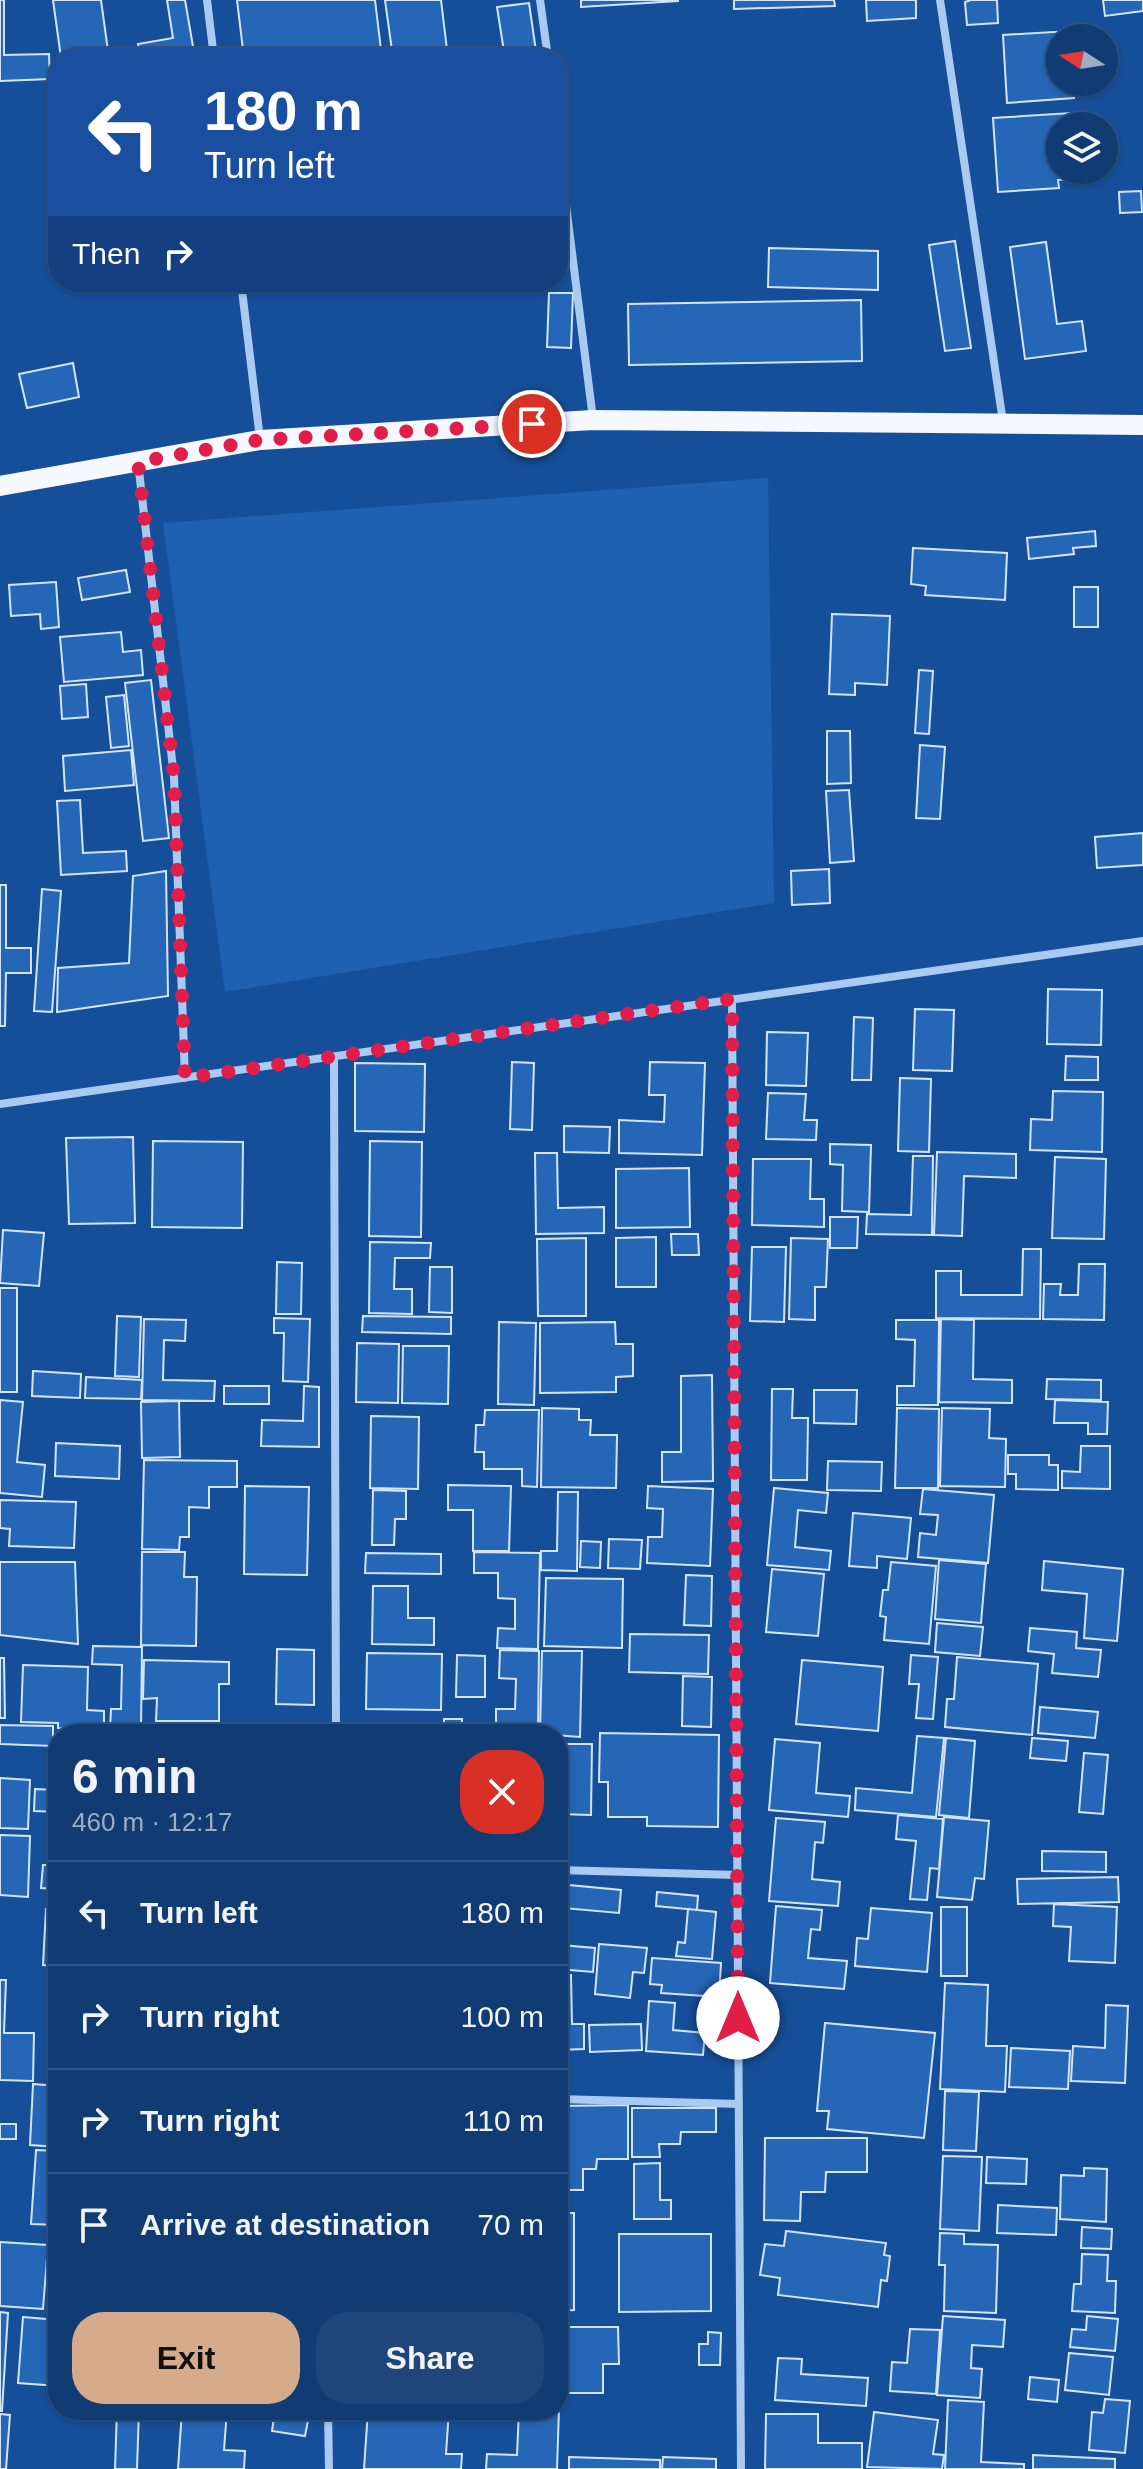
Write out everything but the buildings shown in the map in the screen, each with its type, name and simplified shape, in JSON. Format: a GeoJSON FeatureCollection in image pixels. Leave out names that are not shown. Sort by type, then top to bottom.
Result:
{"type":"FeatureCollection","features":[{"type":"Feature","properties":{"kind":"main road"},"geometry":{"type":"LineString","coordinates":[[0,486],[260,440],[593,420],[1143,425]]}},
{"type":"Feature","properties":{"kind":"street"},"geometry":{"type":"LineString","coordinates":[[207,0],[213,48]]}},
{"type":"Feature","properties":{"kind":"street"},"geometry":{"type":"LineString","coordinates":[[540,0],[547,48]]}},
{"type":"Feature","properties":{"kind":"street"},"geometry":{"type":"LineString","coordinates":[[940,0],[1004,423]]}},
{"type":"Feature","properties":{"kind":"street"},"geometry":{"type":"LineString","coordinates":[[568,221],[593,420]]}},
{"type":"Feature","properties":{"kind":"street"},"geometry":{"type":"LineString","coordinates":[[242,292],[260,440]]}},
{"type":"Feature","properties":{"kind":"street"},"geometry":{"type":"LineString","coordinates":[[138,462],[174,777],[185,1078]]}},
{"type":"Feature","properties":{"kind":"street"},"geometry":{"type":"LineString","coordinates":[[0,1104],[1143,941]]}},
{"type":"Feature","properties":{"kind":"street"},"geometry":{"type":"LineString","coordinates":[[732,999],[741,2469]]}},
{"type":"Feature","properties":{"kind":"street"},"geometry":{"type":"LineString","coordinates":[[334,1057],[336,1724]]}},
{"type":"Feature","properties":{"kind":"street"},"geometry":{"type":"LineString","coordinates":[[568,1870],[737,1875]]}},
{"type":"Feature","properties":{"kind":"street"},"geometry":{"type":"LineString","coordinates":[[568,2099],[739,2104]]}},
{"type":"Feature","properties":{"kind":"street"},"geometry":{"type":"LineString","coordinates":[[328,2420],[329,2469]]}},
{"type":"Feature","properties":{"kind":"shaded area"},"geometry":{"type":"Polygon","coordinates":[[[768,478],[774,903],[225,992],[163,523],[768,478]]]}},
{"type":"Feature","properties":{"kind":"route"},"geometry":{"type":"LineString","coordinates":[[532,424],[260,440],[138,462],[174,777],[185,1078],[732,999],[738,2018]]}}]}
